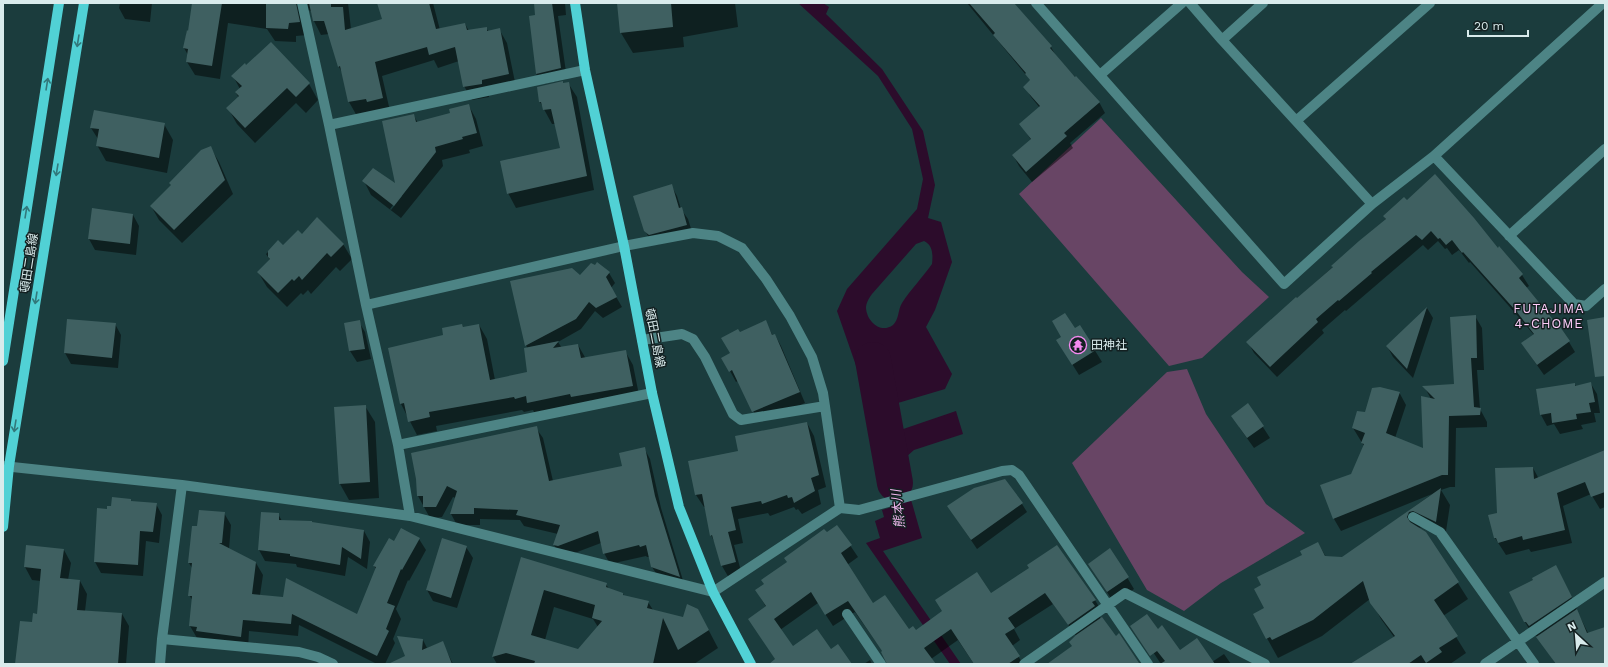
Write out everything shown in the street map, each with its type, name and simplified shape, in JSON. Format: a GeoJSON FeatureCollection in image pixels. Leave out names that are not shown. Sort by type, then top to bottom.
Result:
{"type":"FeatureCollection","features":[{"type":"Feature","properties":{"kind":"main road","name":"頓田二島線"},"geometry":{"type":"LineString","coordinates":[[3,362],[59,3]]}},
{"type":"Feature","properties":{"kind":"main road","name":"頓田二島線"},"geometry":{"type":"LineString","coordinates":[[3,528],[6,466],[84,3]]}},
{"type":"Feature","properties":{"kind":"main road","name":"頓田二島線"},"geometry":{"type":"LineString","coordinates":[[575,3],[585,70],[624,246],[652,393],[679,507],[713,592],[750,664]]}},
{"type":"Feature","properties":{"kind":"street"},"geometry":{"type":"LineString","coordinates":[[302,3],[330,125],[366,305],[398,445],[410,516]]}},
{"type":"Feature","properties":{"kind":"street"},"geometry":{"type":"LineString","coordinates":[[1036,3],[1284,284],[1372,204],[1434,156],[1603,3]]}},
{"type":"Feature","properties":{"kind":"street"},"geometry":{"type":"LineString","coordinates":[[1100,75],[1182,3]]}},
{"type":"Feature","properties":{"kind":"street"},"geometry":{"type":"LineString","coordinates":[[1190,3],[1372,204]]}},
{"type":"Feature","properties":{"kind":"street"},"geometry":{"type":"LineString","coordinates":[[1222,40],[1263,3]]}},
{"type":"Feature","properties":{"kind":"street"},"geometry":{"type":"LineString","coordinates":[[1296,121],[1430,3]]}},
{"type":"Feature","properties":{"kind":"street"},"geometry":{"type":"LineString","coordinates":[[330,125],[585,70]]}},
{"type":"Feature","properties":{"kind":"street"},"geometry":{"type":"LineString","coordinates":[[1509,236],[1605,149]]}},
{"type":"Feature","properties":{"kind":"street"},"geometry":{"type":"LineString","coordinates":[[1434,156],[1574,304],[1586,306],[1605,289]]}},
{"type":"Feature","properties":{"kind":"street"},"geometry":{"type":"LineString","coordinates":[[366,305],[624,246],[693,233],[718,236],[742,248],[766,278],[790,316],[812,357],[823,393],[840,508]]}},
{"type":"Feature","properties":{"kind":"street"},"geometry":{"type":"LineString","coordinates":[[642,340],[682,334],[693,339],[705,357],[733,414],[741,420],[825,406]]}},
{"type":"Feature","properties":{"kind":"street"},"geometry":{"type":"LineString","coordinates":[[398,445],[652,393]]}},
{"type":"Feature","properties":{"kind":"street"},"geometry":{"type":"LineString","coordinates":[[6,466],[182,484],[410,516],[713,592],[840,508],[859,510],[1002,471],[1012,470],[1019,475],[1148,664]]}},
{"type":"Feature","properties":{"kind":"street"},"geometry":{"type":"LineString","coordinates":[[160,664],[182,484]]}},
{"type":"Feature","properties":{"kind":"street"},"geometry":{"type":"LineString","coordinates":[[1413,517],[1440,532],[1534,664]]}},
{"type":"Feature","properties":{"kind":"street"},"geometry":{"type":"LineString","coordinates":[[1486,664],[1605,582]]}},
{"type":"Feature","properties":{"kind":"street"},"geometry":{"type":"LineString","coordinates":[[1024,664],[1125,593],[1265,664]]}},
{"type":"Feature","properties":{"kind":"street"},"geometry":{"type":"LineString","coordinates":[[846,614],[881,664]]}},
{"type":"Feature","properties":{"kind":"street"},"geometry":{"type":"LineString","coordinates":[[162,639],[299,652],[318,657],[333,664]]}},
{"type":"Feature","properties":{"kind":"shaded area"},"geometry":{"type":"Polygon","coordinates":[[[1101,118],[1242,272],[1269,297],[1202,358],[1169,366],[1019,194],[1101,118]]]}},
{"type":"Feature","properties":{"kind":"shaded area"},"geometry":{"type":"Polygon","coordinates":[[[1187,369],[1206,414],[1266,504],[1305,533],[1221,583],[1184,611],[1147,590],[1072,463],[1167,372],[1187,369]]]}},
{"type":"Feature","properties":{"kind":"water"},"geometry":{"type":"Polygon","coordinates":[[[798,3],[823,3],[829,7],[826,14],[882,69],[923,131],[935,185],[928,218],[941,222],[952,262],[935,310],[926,327],[952,374],[945,389],[881,408],[869,403],[837,311],[847,289],[917,209],[923,179],[912,129],[878,76],[798,3]],[[924,241],[916,244],[870,297],[866,308],[869,318],[875,325],[884,328],[895,323],[902,303],[932,264],[932,251],[924,241]]]}},
{"type":"Feature","properties":{"kind":"water"},"geometry":{"type":"Polygon","coordinates":[[[956,411],[963,434],[914,450],[897,465],[912,503],[922,538],[883,551],[961,664],[950,664],[866,543],[880,538],[875,521],[884,517],[882,510],[892,507],[871,440],[956,411]]]}},
{"type":"Feature","properties":{"kind":"building"},"geometry":{"type":"Polygon","coordinates":[[[192,3],[222,3],[212,66],[186,62],[188,49],[183,48],[187,30],[188,31],[192,3]]]}},
{"type":"Feature","properties":{"kind":"building"},"geometry":{"type":"Polygon","coordinates":[[[266,3],[296,3],[300,22],[289,23],[288,29],[266,28],[266,3]]]}},
{"type":"Feature","properties":{"kind":"building"},"geometry":{"type":"Polygon","coordinates":[[[309,3],[331,3],[331,7],[343,7],[345,30],[382,19],[377,3],[429,3],[436,29],[465,23],[467,30],[487,27],[487,31],[500,28],[509,74],[482,80],[482,84],[463,87],[455,47],[429,55],[427,47],[375,62],[383,98],[367,102],[366,99],[348,102],[340,66],[338,67],[324,21],[313,21],[309,3]]]}},
{"type":"Feature","properties":{"kind":"building"},"geometry":{"type":"Polygon","coordinates":[[[534,3],[552,3],[561,68],[536,74],[529,16],[535,15],[534,3]]]}},
{"type":"Feature","properties":{"kind":"building"},"geometry":{"type":"Polygon","coordinates":[[[617,3],[671,3],[673,27],[620,33],[617,3]]]}},
{"type":"Feature","properties":{"kind":"building"},"geometry":{"type":"Polygon","coordinates":[[[969,3],[1014,3],[1052,46],[1050,48],[1075,77],[1076,76],[1100,102],[1064,133],[1067,136],[1026,172],[1012,155],[1031,139],[1019,124],[1040,106],[1023,87],[1030,80],[1025,74],[1026,73],[993,35],[995,33],[969,3]]]}},
{"type":"Feature","properties":{"kind":"building"},"geometry":{"type":"Polygon","coordinates":[[[271,42],[310,83],[296,97],[287,88],[245,128],[226,108],[239,96],[235,92],[242,86],[231,76],[245,63],[246,65],[271,42]]]}},
{"type":"Feature","properties":{"kind":"building"},"geometry":{"type":"Polygon","coordinates":[[[563,81],[563,83],[569,82],[587,176],[507,194],[500,161],[560,148],[551,109],[543,110],[541,102],[539,102],[537,87],[563,81]]]}},
{"type":"Feature","properties":{"kind":"building"},"geometry":{"type":"Polygon","coordinates":[[[469,104],[477,133],[462,137],[463,139],[435,147],[436,152],[394,206],[362,181],[373,168],[395,183],[382,121],[414,114],[416,122],[450,113],[449,109],[469,104]]]}},
{"type":"Feature","properties":{"kind":"building"},"geometry":{"type":"Polygon","coordinates":[[[94,110],[165,123],[159,158],[96,146],[99,129],[90,128],[94,110]]]}},
{"type":"Feature","properties":{"kind":"building"},"geometry":{"type":"Polygon","coordinates":[[[211,146],[225,180],[174,230],[150,206],[171,185],[169,183],[201,150],[211,146]]]}},
{"type":"Feature","properties":{"kind":"building"},"geometry":{"type":"Polygon","coordinates":[[[1435,174],[1498,248],[1499,246],[1523,274],[1519,278],[1555,322],[1556,321],[1570,341],[1537,365],[1521,343],[1534,334],[1516,311],[1463,252],[1462,253],[1452,240],[1446,245],[1431,231],[1422,240],[1416,235],[1371,272],[1372,273],[1316,319],[1318,322],[1270,367],[1246,342],[1296,297],[1297,298],[1333,267],[1331,266],[1359,241],[1386,219],[1383,216],[1404,197],[1407,200],[1435,174]]]}},
{"type":"Feature","properties":{"kind":"building"},"geometry":{"type":"Polygon","coordinates":[[[672,184],[679,208],[682,207],[687,225],[649,235],[644,231],[633,196],[672,184]]]}},
{"type":"Feature","properties":{"kind":"building"},"geometry":{"type":"Polygon","coordinates":[[[92,208],[133,214],[130,244],[88,239],[92,208]]]}},
{"type":"Feature","properties":{"kind":"building"},"geometry":{"type":"Polygon","coordinates":[[[317,217],[344,244],[331,257],[327,253],[302,280],[299,276],[294,281],[292,279],[278,293],[257,272],[270,259],[268,257],[268,251],[278,240],[283,245],[298,230],[302,234],[317,217]]]}},
{"type":"Feature","properties":{"kind":"building"},"geometry":{"type":"Polygon","coordinates":[[[597,262],[610,272],[606,277],[617,297],[596,308],[589,302],[576,319],[525,346],[510,281],[572,268],[580,275],[591,263],[595,265],[597,262]]]}},
{"type":"Feature","properties":{"kind":"building"},"geometry":{"type":"Polygon","coordinates":[[[1427,307],[1407,369],[1386,346],[1427,307]]]}},
{"type":"Feature","properties":{"kind":"building"},"geometry":{"type":"Polygon","coordinates":[[[1065,313],[1075,328],[1080,325],[1096,350],[1072,365],[1056,340],[1061,337],[1052,321],[1065,313]]]}},
{"type":"Feature","properties":{"kind":"building"},"geometry":{"type":"Polygon","coordinates":[[[1476,315],[1477,358],[1471,358],[1474,407],[1481,408],[1480,415],[1449,416],[1448,475],[1442,475],[1333,519],[1320,485],[1351,474],[1364,444],[1361,443],[1365,433],[1352,428],[1357,411],[1365,412],[1372,388],[1380,387],[1400,392],[1386,433],[1423,448],[1421,396],[1435,399],[1422,386],[1454,384],[1450,317],[1476,315]]]}},
{"type":"Feature","properties":{"kind":"building"},"geometry":{"type":"Polygon","coordinates":[[[1605,317],[1605,376],[1595,377],[1587,320],[1605,317]]]}},
{"type":"Feature","properties":{"kind":"building"},"geometry":{"type":"Polygon","coordinates":[[[67,319],[116,323],[112,358],[64,353],[67,319]]]}},
{"type":"Feature","properties":{"kind":"building"},"geometry":{"type":"Polygon","coordinates":[[[360,320],[365,349],[349,351],[344,323],[360,320]]]}},
{"type":"Feature","properties":{"kind":"building"},"geometry":{"type":"Polygon","coordinates":[[[766,320],[772,335],[775,334],[800,392],[752,412],[732,370],[729,372],[721,358],[730,353],[721,338],[738,329],[740,332],[766,320]]]}},
{"type":"Feature","properties":{"kind":"building"},"geometry":{"type":"Polygon","coordinates":[[[462,324],[463,327],[479,324],[490,380],[527,372],[524,348],[559,341],[553,348],[578,344],[581,358],[626,350],[633,386],[571,397],[570,394],[527,403],[526,396],[515,399],[514,397],[429,412],[430,417],[408,422],[404,403],[400,404],[388,348],[443,335],[442,328],[462,324]]]}},
{"type":"Feature","properties":{"kind":"building"},"geometry":{"type":"Polygon","coordinates":[[[1591,382],[1595,402],[1589,403],[1591,412],[1576,414],[1577,419],[1552,423],[1551,413],[1540,415],[1536,389],[1575,383],[1575,386],[1591,382]]]}},
{"type":"Feature","properties":{"kind":"building"},"geometry":{"type":"Polygon","coordinates":[[[1248,403],[1264,426],[1247,438],[1231,416],[1248,403]]]}},
{"type":"Feature","properties":{"kind":"building"},"geometry":{"type":"Polygon","coordinates":[[[366,405],[370,482],[339,484],[334,407],[366,405]]]}},
{"type":"Feature","properties":{"kind":"building"},"geometry":{"type":"Polygon","coordinates":[[[807,422],[819,475],[811,478],[815,491],[794,503],[792,497],[788,498],[787,495],[762,504],[761,501],[731,507],[736,530],[728,532],[736,562],[721,566],[712,535],[710,536],[702,494],[695,495],[688,461],[738,451],[735,436],[807,422]]]}},
{"type":"Feature","properties":{"kind":"building"},"geometry":{"type":"Polygon","coordinates":[[[537,426],[549,481],[622,466],[619,453],[645,447],[655,496],[680,577],[651,567],[646,545],[640,547],[639,545],[603,554],[598,531],[558,546],[553,545],[560,525],[516,515],[518,510],[474,508],[474,514],[450,514],[457,491],[447,486],[436,507],[423,507],[423,496],[417,496],[416,479],[411,453],[537,426]]]}},
{"type":"Feature","properties":{"kind":"building"},"geometry":{"type":"Polygon","coordinates":[[[1605,450],[1605,492],[1591,497],[1585,482],[1557,493],[1565,530],[1523,540],[1522,536],[1498,543],[1496,538],[1494,538],[1488,515],[1497,513],[1495,468],[1533,467],[1534,479],[1605,450]]]}},
{"type":"Feature","properties":{"kind":"building"},"geometry":{"type":"Polygon","coordinates":[[[1005,479],[1023,503],[971,540],[947,506],[974,488],[1005,479]]]}},
{"type":"Feature","properties":{"kind":"building"},"geometry":{"type":"Polygon","coordinates":[[[1441,488],[1436,522],[1413,511],[1409,512],[1407,517],[1410,522],[1426,532],[1459,582],[1434,600],[1458,636],[1439,648],[1442,652],[1426,663],[1421,655],[1408,664],[1350,664],[1395,636],[1370,603],[1363,581],[1313,620],[1272,640],[1270,637],[1266,639],[1253,614],[1264,608],[1254,589],[1261,585],[1257,577],[1302,555],[1300,551],[1318,542],[1325,556],[1342,557],[1441,488]]]}},
{"type":"Feature","properties":{"kind":"building"},"geometry":{"type":"Polygon","coordinates":[[[112,497],[131,499],[131,501],[157,503],[153,532],[140,531],[138,565],[94,562],[97,508],[107,509],[107,506],[111,506],[112,497]]]}},
{"type":"Feature","properties":{"kind":"building"},"geometry":{"type":"Polygon","coordinates":[[[199,510],[225,512],[222,543],[219,543],[256,562],[252,594],[283,597],[286,578],[357,614],[376,567],[373,566],[389,538],[394,541],[401,528],[420,538],[402,570],[401,569],[387,603],[395,606],[386,629],[389,631],[377,656],[292,614],[291,624],[243,620],[241,637],[196,631],[197,627],[189,626],[192,596],[188,596],[192,563],[188,563],[192,526],[197,526],[199,510]]]}},
{"type":"Feature","properties":{"kind":"building"},"geometry":{"type":"Polygon","coordinates":[[[261,512],[279,513],[279,520],[312,521],[364,530],[361,559],[342,547],[340,565],[290,556],[290,554],[258,550],[261,512]]]}},
{"type":"Feature","properties":{"kind":"building"},"geometry":{"type":"Polygon","coordinates":[[[837,525],[852,545],[841,553],[873,603],[885,595],[909,629],[913,626],[916,630],[942,611],[935,600],[977,572],[991,593],[1029,568],[1027,565],[1057,545],[1096,600],[1092,602],[1095,606],[1068,625],[1045,593],[1008,618],[1015,628],[1005,634],[1020,656],[1008,664],[974,664],[951,629],[924,648],[936,664],[887,664],[881,652],[882,651],[848,601],[825,615],[811,592],[774,619],[793,646],[817,629],[831,649],[838,644],[852,664],[769,664],[775,659],[748,619],[766,606],[755,590],[764,584],[761,580],[787,562],[784,558],[824,529],[827,532],[837,525]]]}},
{"type":"Feature","properties":{"kind":"building"},"geometry":{"type":"Polygon","coordinates":[[[442,538],[467,546],[451,598],[426,590],[442,538]]]}},
{"type":"Feature","properties":{"kind":"building"},"geometry":{"type":"Polygon","coordinates":[[[26,545],[64,549],[60,578],[80,580],[77,610],[122,613],[118,664],[15,664],[20,621],[32,622],[33,613],[37,614],[41,569],[24,567],[26,545]]]}},
{"type":"Feature","properties":{"kind":"building"},"geometry":{"type":"Polygon","coordinates":[[[1110,548],[1129,577],[1107,592],[1088,564],[1110,548]]]}},
{"type":"Feature","properties":{"kind":"building"},"geometry":{"type":"Polygon","coordinates":[[[521,557],[607,583],[606,587],[623,593],[623,595],[649,601],[647,608],[683,617],[687,604],[698,609],[709,630],[678,650],[663,618],[653,664],[534,664],[535,661],[506,653],[492,657],[521,557]],[[544,590],[531,635],[578,649],[602,621],[592,618],[595,605],[544,590]]]}},
{"type":"Feature","properties":{"kind":"building"},"geometry":{"type":"Polygon","coordinates":[[[1556,565],[1572,597],[1529,626],[1526,622],[1524,622],[1509,592],[1533,580],[1532,578],[1556,565]]]}},
{"type":"Feature","properties":{"kind":"building"},"geometry":{"type":"Polygon","coordinates":[[[1577,609],[1587,633],[1605,627],[1605,664],[1556,664],[1536,637],[1577,609]]]}},
{"type":"Feature","properties":{"kind":"building"},"geometry":{"type":"Polygon","coordinates":[[[1147,614],[1158,629],[1162,625],[1180,650],[1197,638],[1215,664],[1160,664],[1165,661],[1157,651],[1150,656],[1130,626],[1147,614]]]}},
{"type":"Feature","properties":{"kind":"building"},"geometry":{"type":"Polygon","coordinates":[[[1102,617],[1116,636],[1119,633],[1139,663],[1047,664],[1072,646],[1069,642],[1076,635],[1102,617]]]}},
{"type":"Feature","properties":{"kind":"building"},"geometry":{"type":"Polygon","coordinates":[[[397,636],[423,639],[422,650],[443,641],[452,664],[388,664],[405,656],[397,636]]]}},
{"type":"Feature","properties":{"kind":"waterway","name":"熊本川"},"geometry":{"type":"LineString","coordinates":[[873,360],[895,483]]}},
{"type":"Feature","properties":{"kind":"place","name":"田神社"},"geometry":{"type":"Point","coordinates":[1078,345]}},
{"type":"Feature","properties":{"kind":"district","name":"FUTAJIMA 4-CHOME"},"geometry":{"type":"Point","coordinates":[1549,316]}}]}
